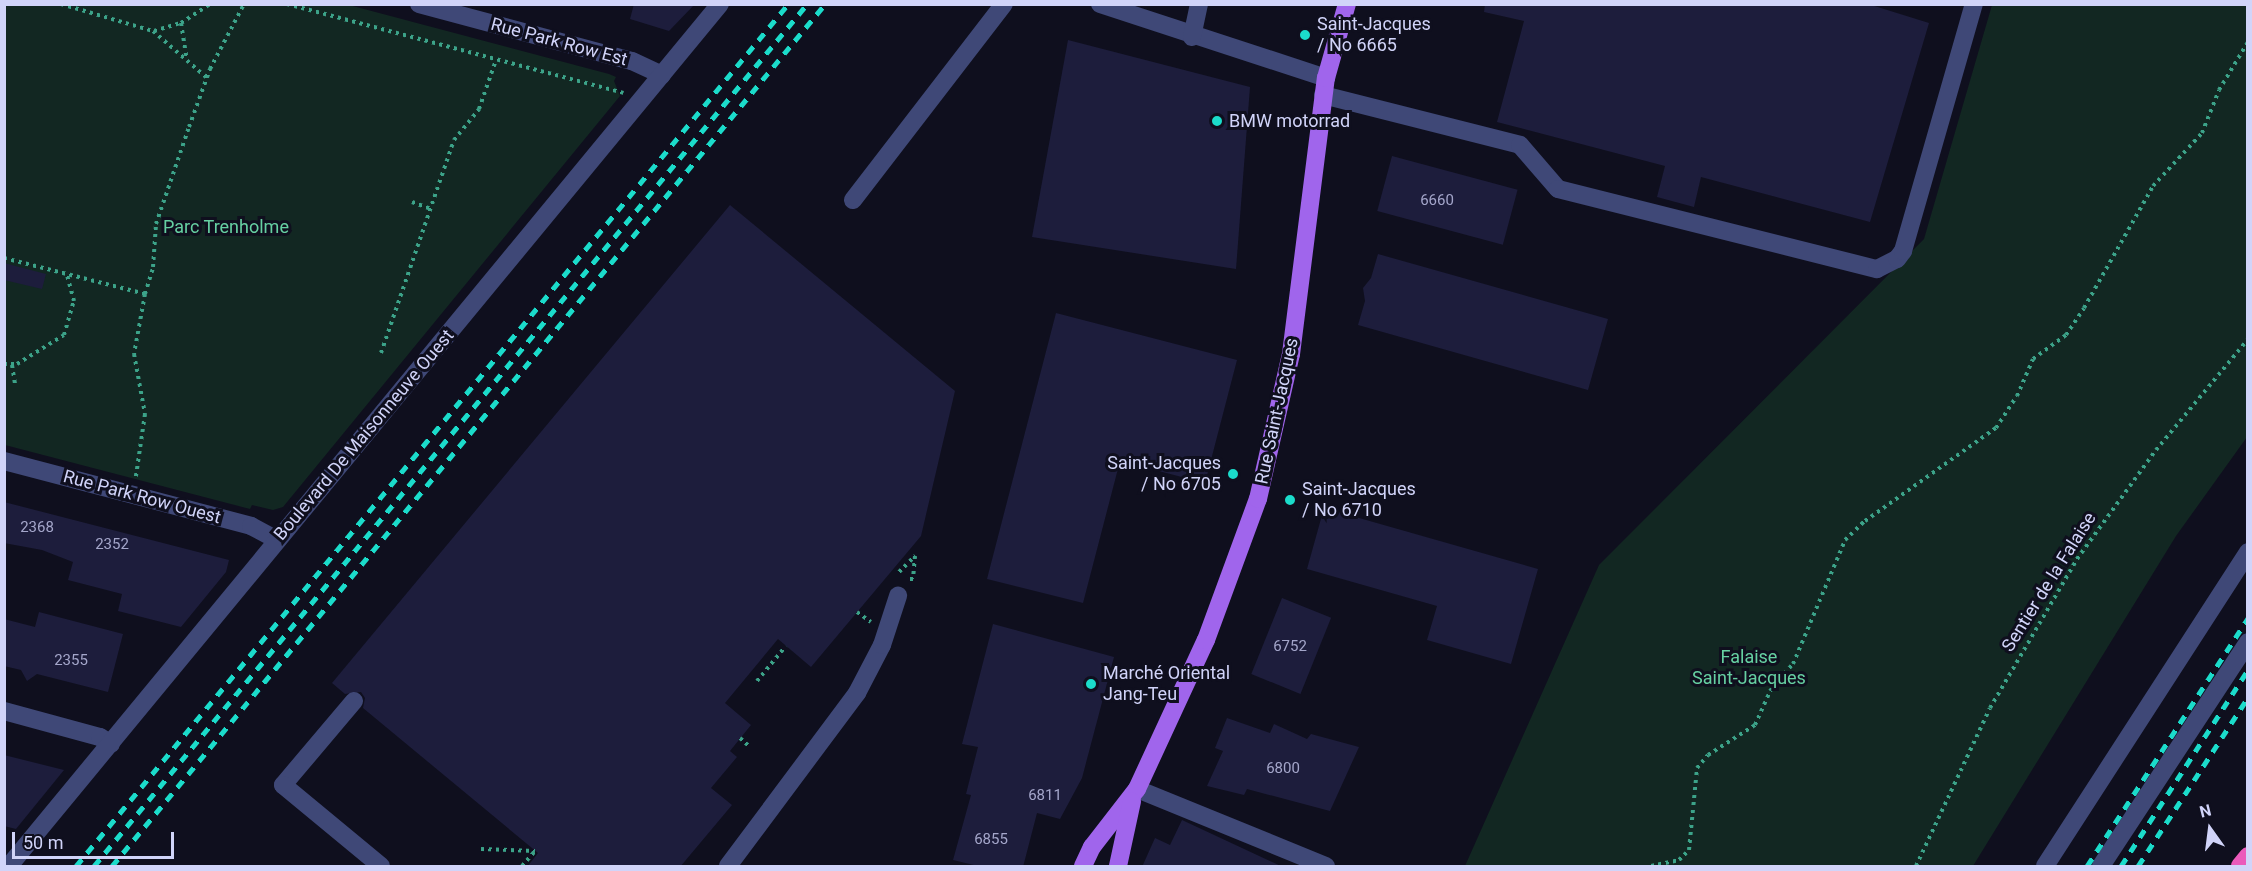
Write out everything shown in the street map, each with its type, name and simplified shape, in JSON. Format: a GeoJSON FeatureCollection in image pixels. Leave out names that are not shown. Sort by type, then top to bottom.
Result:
{"type":"FeatureCollection","features":[{"type":"Feature","properties":{"kind":"highway"},"geometry":{"type":"LineString","coordinates":[[2240,867],[2247,856]]}},
{"type":"Feature","properties":{"kind":"main road","name":"Rue Saint-Jacques"},"geometry":{"type":"LineString","coordinates":[[1118,867],[1135,793],[1216,616],[1244,543],[1272,448],[1295,331],[1325,86],[1347,4]]}},
{"type":"Feature","properties":{"kind":"main road","name":"Rue Saint-Jacques"},"geometry":{"type":"LineString","coordinates":[[1083,867],[1092,847],[1135,793]]}},
{"type":"Feature","properties":{"kind":"street","name":"Rue Park Row Est"},"geometry":{"type":"LineString","coordinates":[[419,4],[632,61],[662,75]]}},
{"type":"Feature","properties":{"kind":"street","name":"Boulevard De Maisonneuve Ouest"},"geometry":{"type":"LineString","coordinates":[[9,867],[720,4]]}},
{"type":"Feature","properties":{"kind":"street"},"geometry":{"type":"LineString","coordinates":[[854,200],[1004,4]]}},
{"type":"Feature","properties":{"kind":"street"},"geometry":{"type":"LineString","coordinates":[[1100,4],[1325,86],[1520,145],[1558,189],[1877,269],[1897,259],[1903,251],[1974,4]]}},
{"type":"Feature","properties":{"kind":"street"},"geometry":{"type":"LineString","coordinates":[[1192,37],[1199,4]]}},
{"type":"Feature","properties":{"kind":"street","name":"Rue Park Row Ouest"},"geometry":{"type":"LineString","coordinates":[[4,461],[251,526],[277,540]]}},
{"type":"Feature","properties":{"kind":"street"},"geometry":{"type":"LineString","coordinates":[[2045,867],[2247,552]]}},
{"type":"Feature","properties":{"kind":"street"},"geometry":{"type":"LineString","coordinates":[[728,867],[857,693],[882,645],[898,596]]}},
{"type":"Feature","properties":{"kind":"street"},"geometry":{"type":"LineString","coordinates":[[2101,867],[2247,642]]}},
{"type":"Feature","properties":{"kind":"street"},"geometry":{"type":"LineString","coordinates":[[354,701],[283,785],[381,867]]}},
{"type":"Feature","properties":{"kind":"street"},"geometry":{"type":"LineString","coordinates":[[4,711],[100,737],[111,744]]}},
{"type":"Feature","properties":{"kind":"street"},"geometry":{"type":"LineString","coordinates":[[1135,793],[1327,866]]}},
{"type":"Feature","properties":{"kind":"path"},"geometry":{"type":"LineString","coordinates":[[61,4],[153,31],[207,78]]}},
{"type":"Feature","properties":{"kind":"path"},"geometry":{"type":"LineString","coordinates":[[153,31],[181,23],[210,4]]}},
{"type":"Feature","properties":{"kind":"path"},"geometry":{"type":"LineString","coordinates":[[135,479],[145,414],[134,354],[145,294],[153,267],[156,224],[207,78],[244,4]]}},
{"type":"Feature","properties":{"kind":"path"},"geometry":{"type":"LineString","coordinates":[[287,4],[623,93]]}},
{"type":"Feature","properties":{"kind":"path"},"geometry":{"type":"LineString","coordinates":[[181,23],[187,59]]}},
{"type":"Feature","properties":{"kind":"path"},"geometry":{"type":"LineString","coordinates":[[1650,867],[1679,860],[1689,850],[1697,768],[1708,754],[1755,725],[1770,691],[1794,664],[1845,540],[1865,521],[1996,428],[2017,396],[2032,359],[2066,335],[2084,308],[2153,186],[2202,133],[2219,90],[2247,42]]}},
{"type":"Feature","properties":{"kind":"path"},"geometry":{"type":"LineString","coordinates":[[381,353],[454,140],[483,102],[496,60]]}},
{"type":"Feature","properties":{"kind":"path"},"geometry":{"type":"LineString","coordinates":[[412,202],[431,209]]}},
{"type":"Feature","properties":{"kind":"path"},"geometry":{"type":"LineString","coordinates":[[5,260],[145,294]]}},
{"type":"Feature","properties":{"kind":"path"},"geometry":{"type":"LineString","coordinates":[[4,364],[12,365],[30,358],[66,330],[74,301],[66,274]]}},
{"type":"Feature","properties":{"kind":"path","name":"Sentier de la Falaise"},"geometry":{"type":"LineString","coordinates":[[1916,867],[1990,708],[2077,559],[2156,450],[2247,339]]}},
{"type":"Feature","properties":{"kind":"path"},"geometry":{"type":"LineString","coordinates":[[12,365],[15,385]]}},
{"type":"Feature","properties":{"kind":"path"},"geometry":{"type":"LineString","coordinates":[[899,572],[915,556],[913,579],[908,579]]}},
{"type":"Feature","properties":{"kind":"path"},"geometry":{"type":"LineString","coordinates":[[757,681],[786,646]]}},
{"type":"Feature","properties":{"kind":"path"},"geometry":{"type":"LineString","coordinates":[[740,738],[750,747]]}},
{"type":"Feature","properties":{"kind":"path"},"geometry":{"type":"LineString","coordinates":[[481,849],[535,851],[522,867]]}},
{"type":"Feature","properties":{"kind":"green space","name":"Parc Trenholme"},"geometry":{"type":"Polygon","coordinates":[[[5,5],[349,5],[609,74],[616,77],[614,81],[620,96],[283,507],[273,510],[252,505],[250,509],[5,445],[5,5]]]}},
{"type":"Feature","properties":{"kind":"green space","name":"Falaise Saint-Jacques"},"geometry":{"type":"Polygon","coordinates":[[[1992,5],[2247,5],[2247,437],[2176,536],[1973,866],[1465,866],[1599,565],[1924,239],[1992,5]]]}},
{"type":"Feature","properties":{"kind":"building"},"geometry":{"type":"Polygon","coordinates":[[[634,4],[695,4],[669,31],[630,19],[634,4]]]}},
{"type":"Feature","properties":{"kind":"building"},"geometry":{"type":"Polygon","coordinates":[[[1485,4],[1868,4],[1929,23],[1870,222],[1701,177],[1694,207],[1657,197],[1665,166],[1497,122],[1524,21],[1484,12],[1485,4]]]}},
{"type":"Feature","properties":{"kind":"building"},"geometry":{"type":"Polygon","coordinates":[[[1068,40],[1250,87],[1236,269],[1032,237],[1068,40]]]}},
{"type":"Feature","properties":{"kind":"building"},"geometry":{"type":"Polygon","coordinates":[[[1392,156],[1518,190],[1503,245],[1377,211],[1392,156]]]}},
{"type":"Feature","properties":{"kind":"building"},"geometry":{"type":"Polygon","coordinates":[[[730,205],[955,391],[921,536],[811,667],[778,639],[725,703],[751,725],[730,751],[737,757],[711,788],[732,805],[680,867],[527,867],[538,853],[363,708],[365,698],[361,692],[345,694],[332,683],[730,205]]]}},
{"type":"Feature","properties":{"kind":"building"},"geometry":{"type":"Polygon","coordinates":[[[1378,254],[1608,319],[1588,390],[1358,325],[1365,301],[1363,288],[1371,278],[1378,254]]]}},
{"type":"Feature","properties":{"kind":"building"},"geometry":{"type":"Polygon","coordinates":[[[4,263],[46,274],[42,289],[4,280],[4,263]]]}},
{"type":"Feature","properties":{"kind":"building"},"geometry":{"type":"Polygon","coordinates":[[[1056,313],[1237,360],[1205,483],[1120,461],[1083,603],[987,579],[1056,313]]]}},
{"type":"Feature","properties":{"kind":"building"},"geometry":{"type":"Polygon","coordinates":[[[4,502],[229,560],[226,572],[181,627],[118,611],[122,594],[68,580],[73,562],[42,550],[4,543],[4,502]]]}},
{"type":"Feature","properties":{"kind":"building"},"geometry":{"type":"Polygon","coordinates":[[[1324,508],[1538,569],[1511,664],[1427,640],[1437,606],[1307,569],[1324,508]]]}},
{"type":"Feature","properties":{"kind":"building"},"geometry":{"type":"Polygon","coordinates":[[[1282,598],[1331,618],[1300,694],[1251,674],[1282,598]]]}},
{"type":"Feature","properties":{"kind":"building"},"geometry":{"type":"Polygon","coordinates":[[[39,612],[123,634],[108,692],[37,674],[27,681],[21,670],[4,666],[4,619],[35,627],[39,612]]]}},
{"type":"Feature","properties":{"kind":"building"},"geometry":{"type":"Polygon","coordinates":[[[993,624],[1114,657],[1082,778],[1060,819],[1037,813],[1023,867],[982,867],[953,860],[971,795],[966,794],[978,747],[962,744],[993,624]]]}},
{"type":"Feature","properties":{"kind":"building"},"geometry":{"type":"Polygon","coordinates":[[[1227,718],[1270,733],[1274,724],[1307,739],[1311,734],[1359,747],[1330,811],[1247,789],[1244,795],[1207,786],[1223,751],[1215,748],[1227,718]]]}},
{"type":"Feature","properties":{"kind":"building"},"geometry":{"type":"Polygon","coordinates":[[[4,755],[64,770],[16,829],[4,826],[4,755]]]}},
{"type":"Feature","properties":{"kind":"building"},"geometry":{"type":"Polygon","coordinates":[[[1182,820],[1283,867],[1142,867],[1155,838],[1170,845],[1182,820]]]}},
{"type":"Feature","properties":{"kind":"railway"},"geometry":{"type":"LineString","coordinates":[[76,866],[788,4]]}},
{"type":"Feature","properties":{"kind":"railway"},"geometry":{"type":"LineString","coordinates":[[94,866],[807,4]]}},
{"type":"Feature","properties":{"kind":"railway"},"geometry":{"type":"LineString","coordinates":[[112,866],[825,4]]}},
{"type":"Feature","properties":{"kind":"railway"},"geometry":{"type":"LineString","coordinates":[[2087,866],[2248,618]]}},
{"type":"Feature","properties":{"kind":"railway"},"geometry":{"type":"LineString","coordinates":[[2121,866],[2248,670]]}},
{"type":"Feature","properties":{"kind":"railway"},"geometry":{"type":"LineString","coordinates":[[2138,866],[2248,697]]}},
{"type":"Feature","properties":{"kind":"place","name":"Saint-Jacques / No 6665"},"geometry":{"type":"Point","coordinates":[1305,35]}},
{"type":"Feature","properties":{"kind":"place","name":"BMW motorrad"},"geometry":{"type":"Point","coordinates":[1217,121]}},
{"type":"Feature","properties":{"kind":"place","name":"Saint-Jacques / No 6705"},"geometry":{"type":"Point","coordinates":[1233,474]}},
{"type":"Feature","properties":{"kind":"place","name":"Saint-Jacques / No 6710"},"geometry":{"type":"Point","coordinates":[1290,500]}},
{"type":"Feature","properties":{"kind":"place","name":"Marché Oriental Jang-Teu"},"geometry":{"type":"Point","coordinates":[1091,684]}}]}
